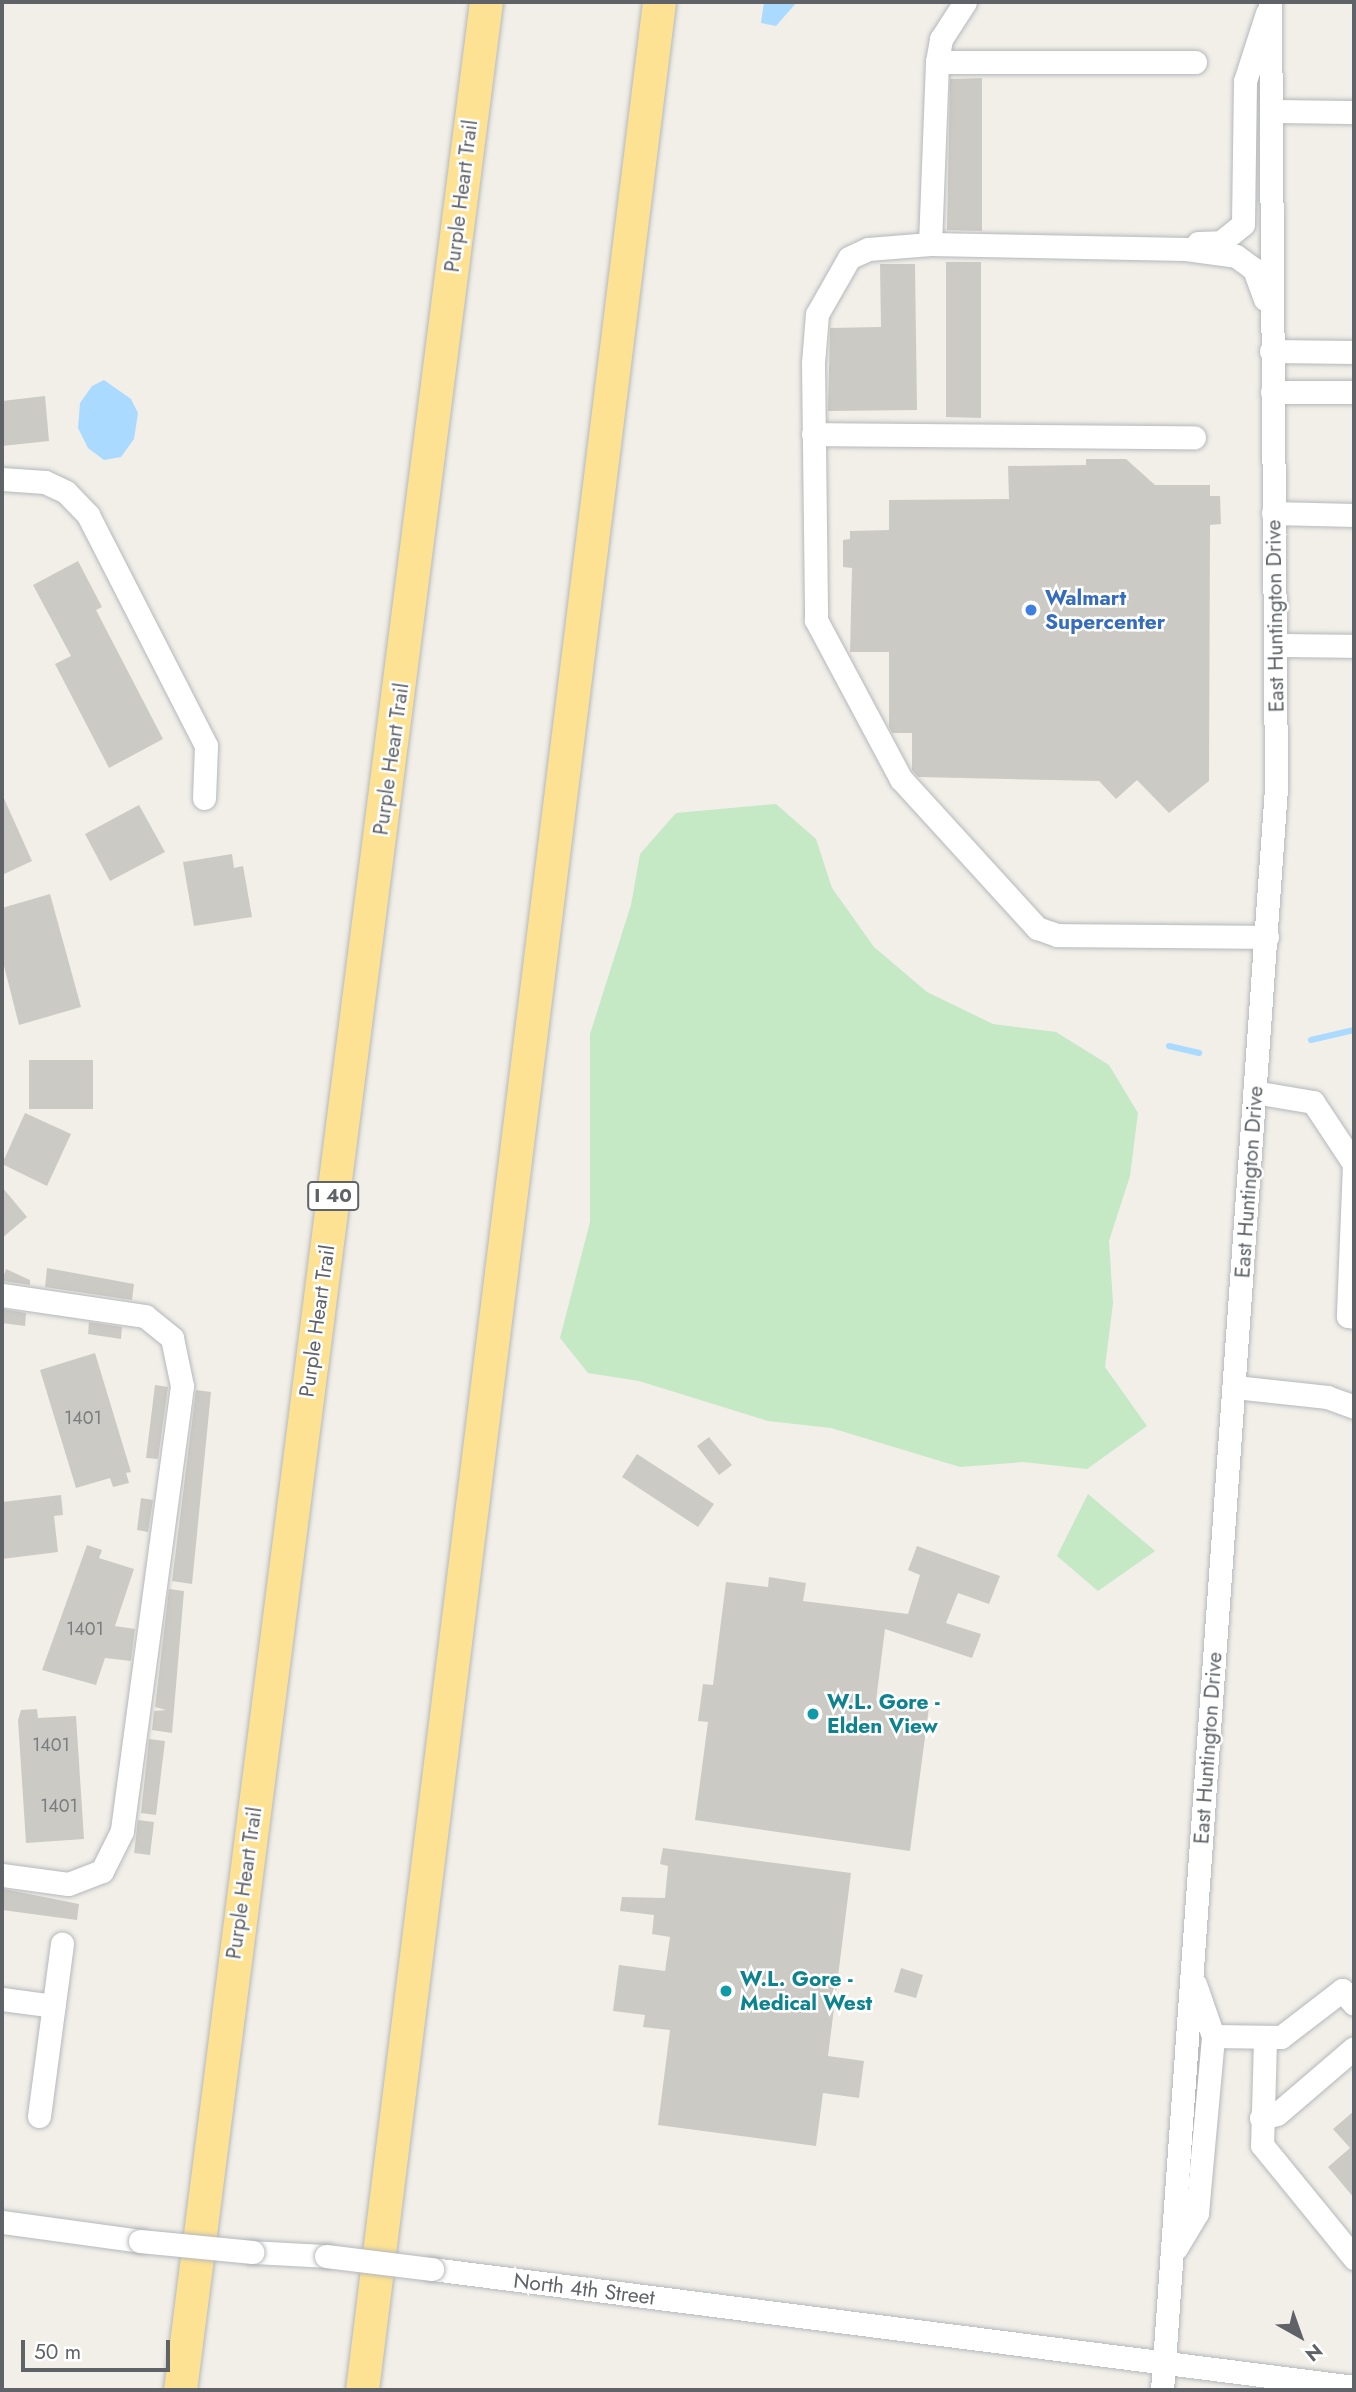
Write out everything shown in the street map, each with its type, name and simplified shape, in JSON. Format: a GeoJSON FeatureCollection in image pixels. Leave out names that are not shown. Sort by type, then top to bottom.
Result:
{"type":"FeatureCollection","features":[{"type":"Feature","properties":{"kind":"highway","name":"Purple Heart Trail"},"geometry":{"type":"LineString","coordinates":[[180,2390],[486,2]]}},
{"type":"Feature","properties":{"kind":"highway"},"geometry":{"type":"LineString","coordinates":[[362,2390],[659,2]]}},
{"type":"Feature","properties":{"kind":"street"},"geometry":{"type":"LineString","coordinates":[[930,244],[937,62],[941,38],[965,2]]}},
{"type":"Feature","properties":{"kind":"street"},"geometry":{"type":"LineString","coordinates":[[1186,248],[1229,239],[1243,224],[1245,81],[1270,5]]}},
{"type":"Feature","properties":{"kind":"street","name":"East Huntington Drive"},"geometry":{"type":"LineString","coordinates":[[1162,2390],[1175,2251],[1191,1971],[1276,787],[1270,5]]}},
{"type":"Feature","properties":{"kind":"street"},"geometry":{"type":"LineString","coordinates":[[937,62],[1195,62]]}},
{"type":"Feature","properties":{"kind":"street"},"geometry":{"type":"LineString","coordinates":[[1272,111],[1354,112]]}},
{"type":"Feature","properties":{"kind":"street"},"geometry":{"type":"LineString","coordinates":[[1267,937],[1057,935],[1024,917],[901,779],[816,620],[813,434],[817,314],[835,277],[849,258],[868,249],[930,244],[1186,248],[1236,256],[1254,269],[1263,288],[1271,351],[1354,352]]}},
{"type":"Feature","properties":{"kind":"street"},"geometry":{"type":"LineString","coordinates":[[1272,392],[1354,393]]}},
{"type":"Feature","properties":{"kind":"street"},"geometry":{"type":"LineString","coordinates":[[813,434],[1194,436]]}},
{"type":"Feature","properties":{"kind":"street"},"geometry":{"type":"LineString","coordinates":[[2,479],[45,482],[66,492],[88,515],[206,746],[204,798]]}},
{"type":"Feature","properties":{"kind":"street"},"geometry":{"type":"LineString","coordinates":[[1273,513],[1354,514]]}},
{"type":"Feature","properties":{"kind":"street"},"geometry":{"type":"LineString","coordinates":[[1275,645],[1354,646]]}},
{"type":"Feature","properties":{"kind":"street"},"geometry":{"type":"LineString","coordinates":[[1254,1092],[1313,1102],[1354,1164],[1348,1316],[1354,1317]]}},
{"type":"Feature","properties":{"kind":"street"},"geometry":{"type":"LineString","coordinates":[[2,1296],[145,1316],[172,1338],[182,1386],[122,1831],[102,1871],[68,1884],[2,1875]]}},
{"type":"Feature","properties":{"kind":"street"},"geometry":{"type":"LineString","coordinates":[[1235,1387],[1327,1397],[1354,1407]]}},
{"type":"Feature","properties":{"kind":"street"},"geometry":{"type":"LineString","coordinates":[[38,2116],[62,1944]]}},
{"type":"Feature","properties":{"kind":"street"},"geometry":{"type":"LineString","coordinates":[[1175,2251],[1197,2213],[1213,2036],[1191,1971]]}},
{"type":"Feature","properties":{"kind":"street"},"geometry":{"type":"LineString","coordinates":[[1213,2036],[1265,2040],[1281,2037],[1342,1990],[1354,2004]]}},
{"type":"Feature","properties":{"kind":"street"},"geometry":{"type":"LineString","coordinates":[[2,1999],[54,2006]]}},
{"type":"Feature","properties":{"kind":"street"},"geometry":{"type":"LineString","coordinates":[[1265,2040],[1262,2145],[1354,2258]]}},
{"type":"Feature","properties":{"kind":"street"},"geometry":{"type":"LineString","coordinates":[[1261,2118],[1277,2114],[1354,2048]]}},
{"type":"Feature","properties":{"kind":"street","name":"North 4th Street"},"geometry":{"type":"LineString","coordinates":[[2,2222],[141,2241],[326,2256],[1354,2387]]}},
{"type":"Feature","properties":{"kind":"green space"},"geometry":{"type":"Polygon","coordinates":[[[776,804],[816,839],[832,888],[874,947],[927,992],[993,1024],[1056,1032],[1109,1065],[1138,1113],[1130,1176],[1109,1241],[1113,1303],[1105,1367],[1147,1426],[1087,1469],[1023,1462],[960,1467],[831,1428],[768,1421],[639,1381],[588,1373],[560,1338],[590,1222],[590,1034],[631,905],[640,854],[676,813],[776,804]]]}},
{"type":"Feature","properties":{"kind":"green space"},"geometry":{"type":"Polygon","coordinates":[[[1088,1494],[1155,1551],[1098,1591],[1057,1556],[1088,1494]]]}},
{"type":"Feature","properties":{"kind":"water"},"geometry":{"type":"Polygon","coordinates":[[[764,2],[797,2],[776,26],[761,23],[764,2]]]}},
{"type":"Feature","properties":{"kind":"water"},"geometry":{"type":"Polygon","coordinates":[[[104,380],[131,399],[138,413],[134,439],[121,457],[104,460],[88,448],[78,428],[80,403],[92,386],[104,380]]]}},
{"type":"Feature","properties":{"kind":"building"},"geometry":{"type":"Polygon","coordinates":[[[982,78],[982,231],[947,230],[950,79],[982,78]]]}},
{"type":"Feature","properties":{"kind":"building"},"geometry":{"type":"Polygon","coordinates":[[[946,262],[981,262],[981,418],[946,417],[946,262]]]}},
{"type":"Feature","properties":{"kind":"building"},"geometry":{"type":"Polygon","coordinates":[[[880,264],[915,264],[917,410],[828,411],[830,328],[881,327],[880,264]]]}},
{"type":"Feature","properties":{"kind":"building"},"geometry":{"type":"Polygon","coordinates":[[[45,396],[49,441],[2,446],[2,401],[45,396]]]}},
{"type":"Feature","properties":{"kind":"building","name":"Walmart Supercenter"},"geometry":{"type":"Polygon","coordinates":[[[1086,459],[1126,459],[1155,485],[1210,485],[1210,496],[1220,496],[1221,524],[1210,525],[1209,781],[1169,813],[1137,780],[1116,799],[1099,781],[918,777],[912,770],[912,733],[892,733],[889,727],[889,652],[850,652],[852,568],[843,567],[843,540],[850,539],[850,531],[889,530],[889,500],[1009,499],[1008,466],[1086,465],[1086,459]]]}},
{"type":"Feature","properties":{"kind":"building"},"geometry":{"type":"Polygon","coordinates":[[[78,561],[102,607],[96,610],[163,739],[109,768],[55,664],[71,656],[33,585],[78,561]]]}},
{"type":"Feature","properties":{"kind":"building"},"geometry":{"type":"Polygon","coordinates":[[[2,794],[32,861],[2,875],[2,794]]]}},
{"type":"Feature","properties":{"kind":"building"},"geometry":{"type":"Polygon","coordinates":[[[139,805],[165,852],[110,881],[85,834],[139,805]]]}},
{"type":"Feature","properties":{"kind":"building"},"geometry":{"type":"Polygon","coordinates":[[[232,854],[234,868],[243,866],[252,917],[194,926],[183,862],[232,854]]]}},
{"type":"Feature","properties":{"kind":"building"},"geometry":{"type":"Polygon","coordinates":[[[50,894],[81,1007],[19,1025],[2,958],[2,908],[50,894]]]}},
{"type":"Feature","properties":{"kind":"building"},"geometry":{"type":"Polygon","coordinates":[[[29,1060],[93,1060],[93,1109],[29,1109],[29,1060]]]}},
{"type":"Feature","properties":{"kind":"building"},"geometry":{"type":"Polygon","coordinates":[[[25,1113],[71,1134],[47,1186],[2,1164],[25,1113]]]}},
{"type":"Feature","properties":{"kind":"building"},"geometry":{"type":"Polygon","coordinates":[[[2,1187],[27,1217],[2,1238],[2,1187]]]}},
{"type":"Feature","properties":{"kind":"building"},"geometry":{"type":"Polygon","coordinates":[[[47,1268],[134,1284],[132,1300],[45,1287],[47,1268]]]}},
{"type":"Feature","properties":{"kind":"building"},"geometry":{"type":"Polygon","coordinates":[[[6,1269],[30,1280],[30,1285],[2,1281],[6,1269]]]}},
{"type":"Feature","properties":{"kind":"building"},"geometry":{"type":"Polygon","coordinates":[[[2,1309],[26,1313],[25,1326],[2,1323],[2,1309]]]}},
{"type":"Feature","properties":{"kind":"building"},"geometry":{"type":"Polygon","coordinates":[[[89,1322],[122,1327],[121,1339],[88,1334],[89,1322]]]}},
{"type":"Feature","properties":{"kind":"building"},"geometry":{"type":"Polygon","coordinates":[[[95,1353],[131,1472],[126,1473],[129,1483],[113,1487],[110,1478],[76,1488],[40,1370],[95,1353]]]}},
{"type":"Feature","properties":{"kind":"building"},"geometry":{"type":"Polygon","coordinates":[[[155,1385],[168,1387],[158,1459],[146,1458],[155,1385]]]}},
{"type":"Feature","properties":{"kind":"building"},"geometry":{"type":"Polygon","coordinates":[[[196,1390],[211,1392],[192,1584],[172,1581],[196,1390]]]}},
{"type":"Feature","properties":{"kind":"building"},"geometry":{"type":"Polygon","coordinates":[[[709,1437],[732,1465],[719,1475],[697,1446],[709,1437]]]}},
{"type":"Feature","properties":{"kind":"building"},"geometry":{"type":"Polygon","coordinates":[[[637,1454],[714,1504],[698,1527],[622,1477],[637,1454]]]}},
{"type":"Feature","properties":{"kind":"building"},"geometry":{"type":"Polygon","coordinates":[[[61,1495],[63,1515],[54,1516],[58,1552],[2,1559],[2,1502],[61,1495]]]}},
{"type":"Feature","properties":{"kind":"building"},"geometry":{"type":"Polygon","coordinates":[[[141,1498],[153,1500],[148,1532],[137,1530],[141,1498]]]}},
{"type":"Feature","properties":{"kind":"building"},"geometry":{"type":"Polygon","coordinates":[[[87,1545],[102,1550],[99,1558],[134,1569],[115,1626],[135,1629],[131,1661],[105,1658],[96,1685],[42,1670],[87,1545]]]}},
{"type":"Feature","properties":{"kind":"building","name":"W.L. Gore - Elden View"},"geometry":{"type":"Polygon","coordinates":[[[917,1546],[1000,1576],[989,1604],[958,1593],[946,1623],[981,1634],[972,1658],[885,1629],[876,1701],[929,1707],[910,1851],[695,1820],[708,1722],[698,1721],[703,1684],[713,1685],[726,1582],[768,1587],[769,1577],[806,1583],[803,1601],[908,1614],[920,1575],[908,1570],[917,1546]]]}},
{"type":"Feature","properties":{"kind":"building"},"geometry":{"type":"Polygon","coordinates":[[[169,1589],[184,1591],[172,1733],[152,1730],[154,1711],[166,1710],[155,1707],[169,1589]]]}},
{"type":"Feature","properties":{"kind":"building"},"geometry":{"type":"Polygon","coordinates":[[[37,1709],[38,1718],[76,1716],[84,1839],[26,1843],[18,1720],[21,1710],[37,1709]]]}},
{"type":"Feature","properties":{"kind":"building"},"geometry":{"type":"Polygon","coordinates":[[[149,1739],[165,1741],[156,1815],[141,1813],[149,1739]]]}},
{"type":"Feature","properties":{"kind":"building"},"geometry":{"type":"Polygon","coordinates":[[[138,1820],[154,1822],[150,1855],[134,1853],[138,1820]]]}},
{"type":"Feature","properties":{"kind":"building","name":"W.L. Gore - Medical West"},"geometry":{"type":"Polygon","coordinates":[[[663,1848],[851,1873],[828,2056],[864,2061],[859,2098],[823,2093],[816,2146],[658,2125],[670,2030],[643,2027],[645,2015],[613,2011],[619,1965],[665,1971],[670,1937],[652,1934],[654,1915],[620,1911],[622,1897],[665,1898],[668,1866],[660,1864],[663,1848]]]}},
{"type":"Feature","properties":{"kind":"building"},"geometry":{"type":"Polygon","coordinates":[[[4,1889],[79,1904],[77,1920],[2,1910],[4,1889]]]}},
{"type":"Feature","properties":{"kind":"building"},"geometry":{"type":"Polygon","coordinates":[[[901,1968],[923,1975],[916,1998],[894,1992],[901,1968]]]}},
{"type":"Feature","properties":{"kind":"building"},"geometry":{"type":"Polygon","coordinates":[[[1354,2111],[1354,2198],[1328,2167],[1350,2148],[1333,2129],[1354,2111]]]}},
{"type":"Feature","properties":{"kind":"waterway"},"geometry":{"type":"LineString","coordinates":[[1311,1040],[1354,1030]]}},
{"type":"Feature","properties":{"kind":"waterway"},"geometry":{"type":"LineString","coordinates":[[1169,1046],[1199,1053]]}},
{"type":"Feature","properties":{"kind":"place","name":"Walmart Supercenter"},"geometry":{"type":"Point","coordinates":[1031,610]}},
{"type":"Feature","properties":{"kind":"place","name":"W.L. Gore - Elden View"},"geometry":{"type":"Point","coordinates":[813,1714]}},
{"type":"Feature","properties":{"kind":"place","name":"W.L. Gore - Medical West"},"geometry":{"type":"Point","coordinates":[726,1991]}}]}
